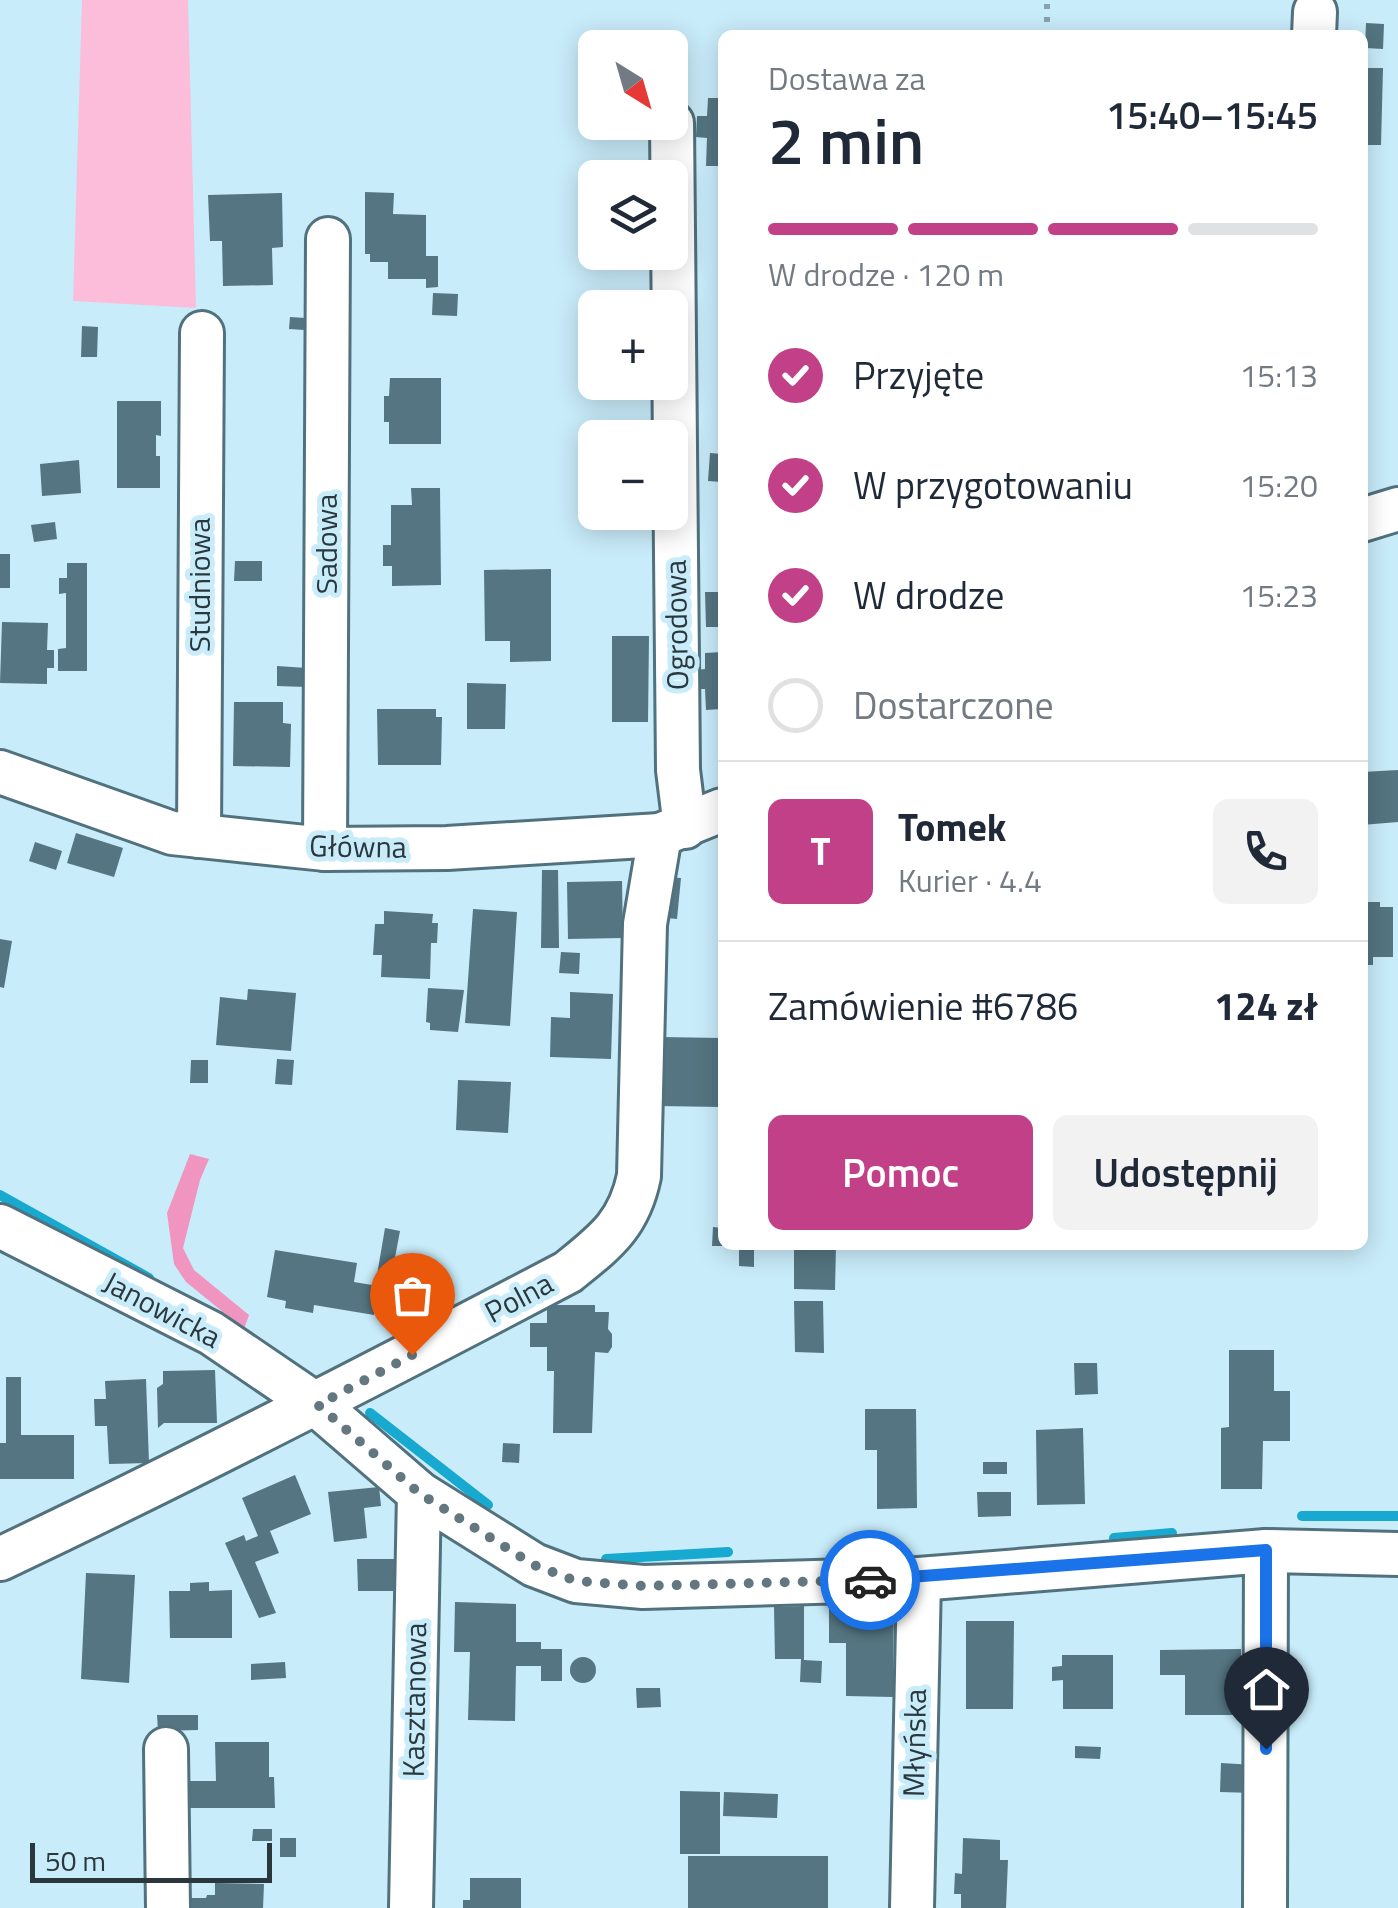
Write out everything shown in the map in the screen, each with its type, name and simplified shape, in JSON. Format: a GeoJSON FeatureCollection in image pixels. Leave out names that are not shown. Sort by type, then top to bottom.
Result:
{"type":"FeatureCollection","features":[{"type":"Feature","properties":{"kind":"street","name":"Ogrodowa"},"geometry":{"type":"LineString","coordinates":[[672,140],[678,770],[689,824]]}},
{"type":"Feature","properties":{"kind":"street","name":"Sadowa"},"geometry":{"type":"LineString","coordinates":[[325,850],[328,239]]}},
{"type":"Feature","properties":{"kind":"street","name":"Studniowa"},"geometry":{"type":"LineString","coordinates":[[200,836],[202,333]]}},
{"type":"Feature","properties":{"kind":"street"},"geometry":{"type":"LineString","coordinates":[[1368,518],[1398,509]]}},
{"type":"Feature","properties":{"kind":"street","name":"Główna"},"geometry":{"type":"LineString","coordinates":[[0,772],[172,833],[325,850],[447,848],[689,824]]}},
{"type":"Feature","properties":{"kind":"street","name":"Polna"},"geometry":{"type":"LineString","coordinates":[[0,1559],[318,1405],[568,1272],[605,1242],[625,1219],[639,1176],[645,924],[689,824]]}},
{"type":"Feature","properties":{"kind":"street","name":"Janowicka"},"geometry":{"type":"LineString","coordinates":[[0,1226],[211,1333],[318,1405],[419,1493],[534,1565],[576,1581],[643,1586],[919,1579],[1266,1550],[1398,1554]]}},
{"type":"Feature","properties":{"kind":"street","name":"Kasztanowa"},"geometry":{"type":"LineString","coordinates":[[410,1908],[419,1493]]}},
{"type":"Feature","properties":{"kind":"street"},"geometry":{"type":"LineString","coordinates":[[1265,1908],[1266,1550]]}},
{"type":"Feature","properties":{"kind":"street","name":"Młyńska"},"geometry":{"type":"LineString","coordinates":[[912,1908],[919,1579]]}},
{"type":"Feature","properties":{"kind":"street"},"geometry":{"type":"LineString","coordinates":[[166,1748],[168,1908]]}},
{"type":"Feature","properties":{"kind":"path"},"geometry":{"type":"LineString","coordinates":[[1047,0],[1047,30]]}},
{"type":"Feature","properties":{"kind":"shaded area"},"geometry":{"type":"Polygon","coordinates":[[[82,0],[188,0],[196,308],[73,301],[82,0]]]}},
{"type":"Feature","properties":{"kind":"shaded area"},"geometry":{"type":"Polygon","coordinates":[[[190,1154],[209,1159],[183,1248],[194,1270],[249,1315],[244,1329],[186,1282],[174,1264],[167,1213],[190,1154]]]}},
{"type":"Feature","properties":{"kind":"building"},"geometry":{"type":"Polygon","coordinates":[[[1366,23],[1384,24],[1383,49],[1368,48],[1366,23]]]}},
{"type":"Feature","properties":{"kind":"building"},"geometry":{"type":"Polygon","coordinates":[[[1368,68],[1383,68],[1381,145],[1368,145],[1368,68]]]}},
{"type":"Feature","properties":{"kind":"building"},"geometry":{"type":"Polygon","coordinates":[[[708,98],[718,98],[718,166],[706,166],[707,138],[696,137],[697,116],[707,116],[708,98]]]}},
{"type":"Feature","properties":{"kind":"building"},"geometry":{"type":"Polygon","coordinates":[[[365,192],[394,193],[393,214],[426,215],[426,256],[438,256],[438,287],[426,288],[426,279],[388,279],[388,262],[370,262],[370,254],[365,254],[365,192]]]}},
{"type":"Feature","properties":{"kind":"building"},"geometry":{"type":"Polygon","coordinates":[[[282,193],[283,247],[272,248],[273,285],[223,286],[222,241],[210,241],[208,195],[282,193]]]}},
{"type":"Feature","properties":{"kind":"building"},"geometry":{"type":"Polygon","coordinates":[[[433,293],[458,294],[457,316],[432,315],[433,293]]]}},
{"type":"Feature","properties":{"kind":"building"},"geometry":{"type":"Polygon","coordinates":[[[290,317],[306,318],[305,330],[289,329],[290,317]]]}},
{"type":"Feature","properties":{"kind":"building"},"geometry":{"type":"Polygon","coordinates":[[[82,326],[98,327],[97,357],[81,357],[82,326]]]}},
{"type":"Feature","properties":{"kind":"building"},"geometry":{"type":"Polygon","coordinates":[[[390,378],[441,378],[441,444],[389,444],[384,396],[389,396],[390,378]]]}},
{"type":"Feature","properties":{"kind":"building"},"geometry":{"type":"Polygon","coordinates":[[[117,401],[161,401],[161,436],[156,435],[160,488],[117,488],[117,401]]]}},
{"type":"Feature","properties":{"kind":"building"},"geometry":{"type":"Polygon","coordinates":[[[710,453],[718,454],[718,482],[708,481],[710,453]]]}},
{"type":"Feature","properties":{"kind":"building"},"geometry":{"type":"Polygon","coordinates":[[[79,460],[81,493],[42,496],[40,464],[79,460]]]}},
{"type":"Feature","properties":{"kind":"building"},"geometry":{"type":"Polygon","coordinates":[[[411,488],[440,488],[441,585],[392,586],[392,566],[383,566],[383,545],[391,545],[391,505],[412,505],[411,488]]]}},
{"type":"Feature","properties":{"kind":"building"},"geometry":{"type":"Polygon","coordinates":[[[55,522],[57,539],[34,542],[31,525],[55,522]]]}},
{"type":"Feature","properties":{"kind":"building"},"geometry":{"type":"Polygon","coordinates":[[[0,554],[10,554],[10,588],[0,588],[0,554]]]}},
{"type":"Feature","properties":{"kind":"building"},"geometry":{"type":"Polygon","coordinates":[[[235,561],[262,561],[262,581],[234,581],[235,561]]]}},
{"type":"Feature","properties":{"kind":"building"},"geometry":{"type":"Polygon","coordinates":[[[67,563],[87,563],[87,671],[58,671],[58,649],[66,648],[66,593],[59,594],[59,578],[67,578],[67,563]]]}},
{"type":"Feature","properties":{"kind":"building"},"geometry":{"type":"Polygon","coordinates":[[[551,569],[551,661],[510,662],[510,641],[485,641],[484,570],[551,569]]]}},
{"type":"Feature","properties":{"kind":"building"},"geometry":{"type":"Polygon","coordinates":[[[705,592],[718,592],[718,627],[706,627],[705,592]]]}},
{"type":"Feature","properties":{"kind":"building"},"geometry":{"type":"Polygon","coordinates":[[[2,622],[48,623],[47,650],[54,650],[54,668],[47,668],[47,684],[0,683],[2,622]]]}},
{"type":"Feature","properties":{"kind":"building"},"geometry":{"type":"Polygon","coordinates":[[[612,636],[649,636],[648,722],[612,722],[612,636]]]}},
{"type":"Feature","properties":{"kind":"building"},"geometry":{"type":"Polygon","coordinates":[[[718,652],[718,709],[706,710],[705,689],[696,689],[696,670],[705,669],[705,653],[718,652]]]}},
{"type":"Feature","properties":{"kind":"building"},"geometry":{"type":"Polygon","coordinates":[[[277,666],[307,668],[306,687],[277,686],[277,666]]]}},
{"type":"Feature","properties":{"kind":"building"},"geometry":{"type":"Polygon","coordinates":[[[467,683],[506,684],[505,729],[467,729],[467,683]]]}},
{"type":"Feature","properties":{"kind":"building"},"geometry":{"type":"Polygon","coordinates":[[[234,702],[283,702],[283,723],[291,724],[290,767],[233,766],[234,702]]]}},
{"type":"Feature","properties":{"kind":"building"},"geometry":{"type":"Polygon","coordinates":[[[377,709],[436,709],[436,717],[442,717],[441,765],[378,765],[377,709]]]}},
{"type":"Feature","properties":{"kind":"building"},"geometry":{"type":"Polygon","coordinates":[[[1398,770],[1398,822],[1368,824],[1368,772],[1398,770]]]}},
{"type":"Feature","properties":{"kind":"building"},"geometry":{"type":"Polygon","coordinates":[[[76,833],[123,848],[114,877],[67,863],[76,833]]]}},
{"type":"Feature","properties":{"kind":"building"},"geometry":{"type":"Polygon","coordinates":[[[35,842],[62,851],[56,870],[29,861],[35,842]]]}},
{"type":"Feature","properties":{"kind":"building"},"geometry":{"type":"Polygon","coordinates":[[[542,870],[558,870],[559,948],[541,948],[542,870]]]}},
{"type":"Feature","properties":{"kind":"building"},"geometry":{"type":"Polygon","coordinates":[[[663,877],[681,878],[677,919],[658,917],[663,877]]]}},
{"type":"Feature","properties":{"kind":"building"},"geometry":{"type":"Polygon","coordinates":[[[622,881],[623,938],[568,939],[567,882],[622,881]]]}},
{"type":"Feature","properties":{"kind":"building"},"geometry":{"type":"Polygon","coordinates":[[[1368,902],[1380,902],[1380,907],[1393,907],[1393,957],[1373,957],[1373,965],[1368,965],[1368,902]]]}},
{"type":"Feature","properties":{"kind":"building"},"geometry":{"type":"Polygon","coordinates":[[[473,909],[517,912],[510,1026],[465,1023],[473,909]]]}},
{"type":"Feature","properties":{"kind":"building"},"geometry":{"type":"Polygon","coordinates":[[[384,911],[433,914],[432,923],[438,923],[437,943],[431,943],[430,979],[381,977],[382,955],[373,955],[375,924],[384,924],[384,911]]]}},
{"type":"Feature","properties":{"kind":"building"},"geometry":{"type":"Polygon","coordinates":[[[0,939],[12,941],[4,988],[0,987],[0,939]]]}},
{"type":"Feature","properties":{"kind":"building"},"geometry":{"type":"Polygon","coordinates":[[[561,952],[580,953],[579,974],[559,973],[561,952]]]}},
{"type":"Feature","properties":{"kind":"building"},"geometry":{"type":"Polygon","coordinates":[[[428,988],[464,990],[458,1032],[430,1030],[430,1023],[426,1022],[428,988]]]}},
{"type":"Feature","properties":{"kind":"building"},"geometry":{"type":"Polygon","coordinates":[[[248,989],[296,993],[291,1051],[216,1045],[220,997],[247,1000],[248,989]]]}},
{"type":"Feature","properties":{"kind":"building"},"geometry":{"type":"Polygon","coordinates":[[[570,992],[613,994],[611,1059],[550,1057],[551,1017],[570,1018],[570,992]]]}},
{"type":"Feature","properties":{"kind":"building"},"geometry":{"type":"Polygon","coordinates":[[[660,1037],[718,1038],[718,1107],[659,1106],[660,1037]]]}},
{"type":"Feature","properties":{"kind":"building"},"geometry":{"type":"Polygon","coordinates":[[[277,1059],[294,1060],[292,1085],[275,1084],[277,1059]]]}},
{"type":"Feature","properties":{"kind":"building"},"geometry":{"type":"Polygon","coordinates":[[[191,1060],[208,1060],[208,1083],[190,1083],[191,1060]]]}},
{"type":"Feature","properties":{"kind":"building"},"geometry":{"type":"Polygon","coordinates":[[[458,1080],[511,1082],[508,1133],[456,1130],[458,1080]]]}},
{"type":"Feature","properties":{"kind":"building"},"geometry":{"type":"Polygon","coordinates":[[[713,1227],[718,1228],[718,1246],[712,1246],[713,1227]]]}},
{"type":"Feature","properties":{"kind":"building"},"geometry":{"type":"Polygon","coordinates":[[[385,1228],[400,1231],[390,1284],[376,1281],[385,1228]]]}},
{"type":"Feature","properties":{"kind":"building"},"geometry":{"type":"Polygon","coordinates":[[[275,1250],[357,1263],[354,1282],[378,1286],[374,1315],[314,1305],[313,1313],[285,1308],[286,1301],[267,1297],[275,1250]]]}},
{"type":"Feature","properties":{"kind":"building"},"geometry":{"type":"Polygon","coordinates":[[[739,1250],[754,1250],[754,1267],[739,1266],[739,1250]]]}},
{"type":"Feature","properties":{"kind":"building"},"geometry":{"type":"Polygon","coordinates":[[[794,1250],[836,1250],[835,1290],[794,1289],[794,1250]]]}},
{"type":"Feature","properties":{"kind":"building"},"geometry":{"type":"Polygon","coordinates":[[[794,1301],[823,1301],[824,1353],[795,1352],[794,1301]]]}},
{"type":"Feature","properties":{"kind":"building"},"geometry":{"type":"Polygon","coordinates":[[[547,1305],[595,1305],[595,1312],[609,1312],[612,1347],[608,1353],[595,1352],[592,1433],[553,1433],[554,1371],[547,1371],[547,1347],[530,1347],[530,1323],[547,1323],[547,1305]]]}},
{"type":"Feature","properties":{"kind":"building"},"geometry":{"type":"Polygon","coordinates":[[[1229,1350],[1274,1350],[1274,1391],[1290,1391],[1290,1441],[1263,1441],[1262,1489],[1221,1489],[1221,1428],[1229,1427],[1229,1350]]]}},
{"type":"Feature","properties":{"kind":"building"},"geometry":{"type":"Polygon","coordinates":[[[1074,1363],[1097,1363],[1098,1394],[1075,1395],[1074,1363]]]}},
{"type":"Feature","properties":{"kind":"building"},"geometry":{"type":"Polygon","coordinates":[[[215,1370],[217,1423],[164,1423],[158,1428],[157,1388],[163,1384],[163,1371],[215,1370]]]}},
{"type":"Feature","properties":{"kind":"building"},"geometry":{"type":"Polygon","coordinates":[[[6,1377],[21,1377],[21,1435],[74,1435],[74,1479],[0,1479],[0,1443],[6,1443],[6,1377]]]}},
{"type":"Feature","properties":{"kind":"building"},"geometry":{"type":"Polygon","coordinates":[[[146,1379],[149,1463],[109,1464],[107,1426],[95,1426],[94,1399],[106,1399],[105,1381],[146,1379]]]}},
{"type":"Feature","properties":{"kind":"building"},"geometry":{"type":"Polygon","coordinates":[[[865,1409],[916,1409],[917,1508],[877,1509],[877,1450],[865,1450],[865,1409]]]}},
{"type":"Feature","properties":{"kind":"building"},"geometry":{"type":"Polygon","coordinates":[[[1083,1428],[1085,1504],[1037,1505],[1036,1430],[1083,1428]]]}},
{"type":"Feature","properties":{"kind":"building"},"geometry":{"type":"Polygon","coordinates":[[[503,1443],[520,1444],[519,1463],[502,1462],[503,1443]]]}},
{"type":"Feature","properties":{"kind":"building"},"geometry":{"type":"Polygon","coordinates":[[[983,1462],[1007,1462],[1007,1474],[983,1474],[983,1462]]]}},
{"type":"Feature","properties":{"kind":"building"},"geometry":{"type":"Polygon","coordinates":[[[295,1475],[311,1514],[270,1531],[279,1553],[255,1562],[276,1613],[259,1618],[225,1543],[244,1535],[246,1541],[258,1536],[242,1498],[295,1475]]]}},
{"type":"Feature","properties":{"kind":"building"},"geometry":{"type":"Polygon","coordinates":[[[379,1487],[381,1506],[364,1508],[367,1538],[334,1542],[328,1492],[379,1487]]]}},
{"type":"Feature","properties":{"kind":"building"},"geometry":{"type":"Polygon","coordinates":[[[977,1492],[1011,1492],[1011,1516],[978,1517],[977,1492]]]}},
{"type":"Feature","properties":{"kind":"building"},"geometry":{"type":"Polygon","coordinates":[[[357,1559],[397,1559],[397,1591],[358,1591],[357,1559]]]}},
{"type":"Feature","properties":{"kind":"building"},"geometry":{"type":"Polygon","coordinates":[[[86,1573],[135,1575],[129,1683],[81,1679],[86,1573]]]}},
{"type":"Feature","properties":{"kind":"building"},"geometry":{"type":"Polygon","coordinates":[[[209,1582],[209,1591],[232,1590],[232,1638],[170,1638],[169,1591],[190,1591],[190,1583],[209,1582]]]}},
{"type":"Feature","properties":{"kind":"building"},"geometry":{"type":"Polygon","coordinates":[[[829,1593],[894,1593],[893,1697],[846,1696],[846,1643],[829,1643],[829,1593]]]}},
{"type":"Feature","properties":{"kind":"building"},"geometry":{"type":"Polygon","coordinates":[[[455,1602],[516,1604],[516,1642],[541,1642],[541,1649],[562,1649],[562,1681],[541,1681],[541,1666],[516,1666],[515,1721],[468,1720],[470,1652],[454,1652],[455,1602]]]}},
{"type":"Feature","properties":{"kind":"building"},"geometry":{"type":"Polygon","coordinates":[[[804,1606],[804,1660],[822,1661],[821,1683],[800,1682],[801,1659],[775,1659],[774,1607],[804,1606]]]}},
{"type":"Feature","properties":{"kind":"building"},"geometry":{"type":"Polygon","coordinates":[[[966,1621],[1014,1621],[1013,1709],[966,1709],[966,1621]]]}},
{"type":"Feature","properties":{"kind":"building"},"geometry":{"type":"Polygon","coordinates":[[[1241,1649],[1241,1715],[1185,1715],[1185,1675],[1160,1675],[1160,1650],[1241,1649]]]}},
{"type":"Feature","properties":{"kind":"building"},"geometry":{"type":"Polygon","coordinates":[[[1062,1655],[1113,1655],[1113,1709],[1063,1709],[1063,1680],[1052,1681],[1052,1667],[1062,1666],[1062,1655]]]}},
{"type":"Feature","properties":{"kind":"building"},"geometry":{"type":"Polygon","coordinates":[[[583,1657],[592,1661],[596,1670],[592,1679],[583,1683],[574,1679],[570,1670],[574,1661],[583,1657]]]}},
{"type":"Feature","properties":{"kind":"building"},"geometry":{"type":"Polygon","coordinates":[[[285,1662],[286,1678],[251,1680],[251,1664],[285,1662]]]}},
{"type":"Feature","properties":{"kind":"building"},"geometry":{"type":"Polygon","coordinates":[[[636,1688],[660,1688],[661,1707],[637,1708],[636,1688]]]}},
{"type":"Feature","properties":{"kind":"building"},"geometry":{"type":"Polygon","coordinates":[[[157,1715],[198,1715],[198,1730],[158,1731],[157,1715]]]}},
{"type":"Feature","properties":{"kind":"building"},"geometry":{"type":"Polygon","coordinates":[[[215,1742],[269,1742],[269,1777],[274,1777],[275,1808],[186,1808],[186,1781],[216,1781],[215,1742]]]}},
{"type":"Feature","properties":{"kind":"building"},"geometry":{"type":"Polygon","coordinates":[[[1075,1746],[1101,1747],[1100,1759],[1075,1758],[1075,1746]]]}},
{"type":"Feature","properties":{"kind":"building"},"geometry":{"type":"Polygon","coordinates":[[[1221,1763],[1255,1765],[1254,1793],[1220,1792],[1221,1763]]]}},
{"type":"Feature","properties":{"kind":"building"},"geometry":{"type":"Polygon","coordinates":[[[680,1791],[720,1792],[720,1854],[680,1854],[680,1791]]]}},
{"type":"Feature","properties":{"kind":"building"},"geometry":{"type":"Polygon","coordinates":[[[724,1792],[778,1794],[777,1818],[723,1816],[724,1792]]]}},
{"type":"Feature","properties":{"kind":"building"},"geometry":{"type":"Polygon","coordinates":[[[253,1829],[272,1829],[272,1841],[252,1841],[253,1829]]]}},
{"type":"Feature","properties":{"kind":"building"},"geometry":{"type":"Polygon","coordinates":[[[280,1838],[296,1838],[296,1857],[280,1857],[280,1838]]]}},
{"type":"Feature","properties":{"kind":"building"},"geometry":{"type":"Polygon","coordinates":[[[963,1838],[1000,1840],[1000,1860],[1008,1860],[1006,1908],[961,1908],[961,1894],[954,1894],[955,1873],[962,1874],[963,1838]]]}},
{"type":"Feature","properties":{"kind":"building"},"geometry":{"type":"Polygon","coordinates":[[[688,1856],[828,1856],[828,1908],[688,1908],[688,1856]]]}},
{"type":"Feature","properties":{"kind":"building"},"geometry":{"type":"Polygon","coordinates":[[[470,1878],[521,1878],[521,1908],[463,1908],[463,1900],[470,1900],[470,1878]]]}},
{"type":"Feature","properties":{"kind":"building"},"geometry":{"type":"Polygon","coordinates":[[[215,1883],[264,1884],[263,1908],[182,1908],[182,1898],[215,1895],[215,1883]]]}},
{"type":"Feature","properties":{"kind":"waterway"},"geometry":{"type":"LineString","coordinates":[[0,1195],[149,1278]]}},
{"type":"Feature","properties":{"kind":"waterway"},"geometry":{"type":"LineString","coordinates":[[370,1413],[488,1505]]}},
{"type":"Feature","properties":{"kind":"waterway"},"geometry":{"type":"LineString","coordinates":[[1302,1516],[1398,1516]]}},
{"type":"Feature","properties":{"kind":"waterway"},"geometry":{"type":"LineString","coordinates":[[1114,1538],[1172,1533]]}},
{"type":"Feature","properties":{"kind":"waterway"},"geometry":{"type":"LineString","coordinates":[[606,1559],[728,1552]]}},
{"type":"Feature","properties":{"kind":"way so far"},"geometry":{"type":"LineString","coordinates":[[412,1355],[318,1405],[419,1493],[534,1565],[576,1581],[643,1586],[870,1580]]}},
{"type":"Feature","properties":{"kind":"route"},"geometry":{"type":"LineString","coordinates":[[870,1580],[1266,1550],[1266,1749]]}}]}
